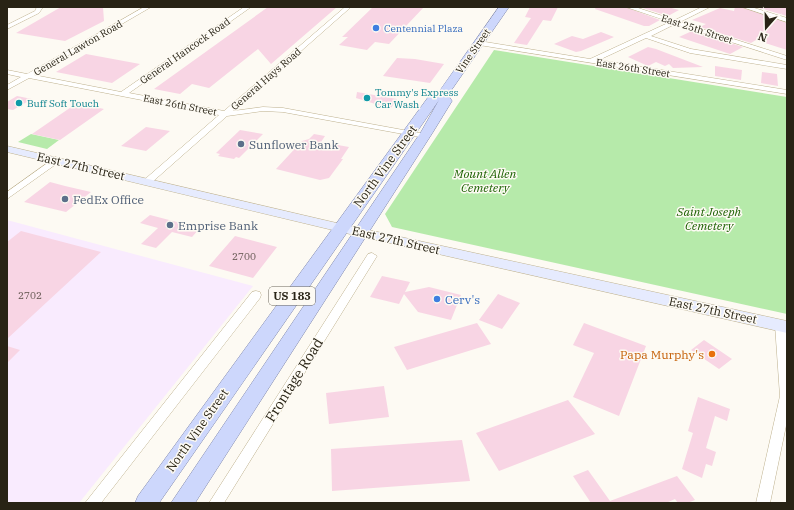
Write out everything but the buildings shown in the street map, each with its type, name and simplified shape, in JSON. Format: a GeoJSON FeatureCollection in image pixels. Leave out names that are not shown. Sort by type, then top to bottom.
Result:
{"type":"FeatureCollection","features":[{"type":"Feature","properties":{"kind":"main road","name":"Vine Street"},"geometry":{"type":"LineString","coordinates":[[442,95],[504,7]]}},
{"type":"Feature","properties":{"kind":"main road","name":"North Vine Street"},"geometry":{"type":"LineString","coordinates":[[182,503],[360,232],[416,134],[433,98],[442,95]]}},
{"type":"Feature","properties":{"kind":"main road","name":"North Vine Street"},"geometry":{"type":"LineString","coordinates":[[146,503],[340,228],[416,134]]}},
{"type":"Feature","properties":{"kind":"main road","name":"East 27th Street"},"geometry":{"type":"LineString","coordinates":[[7,149],[340,228],[784,326]]}},
{"type":"Feature","properties":{"kind":"street"},"geometry":{"type":"LineString","coordinates":[[7,27],[37,12],[40,7]]}},
{"type":"Feature","properties":{"kind":"street","name":"General Lawton Road"},"geometry":{"type":"LineString","coordinates":[[7,88],[148,7]]}},
{"type":"Feature","properties":{"kind":"street","name":"General Hancock Road"},"geometry":{"type":"LineString","coordinates":[[123,94],[248,7]]}},
{"type":"Feature","properties":{"kind":"street","name":"General Hays Road"},"geometry":{"type":"LineString","coordinates":[[147,182],[348,7]]}},
{"type":"Feature","properties":{"kind":"street","name":"East 25th Street"},"geometry":{"type":"LineString","coordinates":[[629,7],[787,58]]}},
{"type":"Feature","properties":{"kind":"street"},"geometry":{"type":"LineString","coordinates":[[591,61],[707,7]]}},
{"type":"Feature","properties":{"kind":"street"},"geometry":{"type":"LineString","coordinates":[[745,7],[787,20]]}},
{"type":"Feature","properties":{"kind":"street"},"geometry":{"type":"LineString","coordinates":[[646,36],[690,51],[787,67]]}},
{"type":"Feature","properties":{"kind":"street","name":"East 26th Street"},"geometry":{"type":"LineString","coordinates":[[479,43],[787,92]]}},
{"type":"Feature","properties":{"kind":"street","name":"East 26th Street"},"geometry":{"type":"LineString","coordinates":[[7,72],[225,114],[263,109],[282,110],[416,134]]}},
{"type":"Feature","properties":{"kind":"street"},"geometry":{"type":"LineString","coordinates":[[7,196],[56,160]]}},
{"type":"Feature","properties":{"kind":"street","name":"Frontage Road"},"geometry":{"type":"LineString","coordinates":[[216,503],[372,256]]}},
{"type":"Feature","properties":{"kind":"street"},"geometry":{"type":"LineString","coordinates":[[92,503],[256,295]]}},
{"type":"Feature","properties":{"kind":"street"},"geometry":{"type":"LineString","coordinates":[[763,503],[786,396],[784,326]]}},
{"type":"Feature","properties":{"kind":"shaded area"},"geometry":{"type":"Polygon","coordinates":[[[7,220],[253,286],[79,503],[7,503],[7,220]]]}},
{"type":"Feature","properties":{"kind":"green space"},"geometry":{"type":"Polygon","coordinates":[[[494,50],[787,97],[787,314],[392,227],[385,214],[494,50]]]}},
{"type":"Feature","properties":{"kind":"green space"},"geometry":{"type":"Polygon","coordinates":[[[31,134],[59,140],[47,149],[18,142],[31,134]]]}},
{"type":"Feature","properties":{"kind":"place","name":"Centennial Plaza"},"geometry":{"type":"Point","coordinates":[376,28]}},
{"type":"Feature","properties":{"kind":"place","name":"Tommy's Express Car Wash"},"geometry":{"type":"Point","coordinates":[367,98]}},
{"type":"Feature","properties":{"kind":"place","name":"Buff Soft Touch"},"geometry":{"type":"Point","coordinates":[19,103]}},
{"type":"Feature","properties":{"kind":"place","name":"Sunflower Bank"},"geometry":{"type":"Point","coordinates":[241,144]}},
{"type":"Feature","properties":{"kind":"place","name":"FedEx Office"},"geometry":{"type":"Point","coordinates":[65,199]}},
{"type":"Feature","properties":{"kind":"place","name":"Emprise Bank"},"geometry":{"type":"Point","coordinates":[170,225]}},
{"type":"Feature","properties":{"kind":"place","name":"Cerv's"},"geometry":{"type":"Point","coordinates":[437,299]}},
{"type":"Feature","properties":{"kind":"place","name":"Papa Murphy's"},"geometry":{"type":"Point","coordinates":[712,354]}},
{"type":"Feature","properties":{"kind":"park label","name":"Mount Allen Cemetery"},"geometry":{"type":"Point","coordinates":[485,180]}},
{"type":"Feature","properties":{"kind":"park label","name":"Saint Joseph Cemetery"},"geometry":{"type":"Point","coordinates":[709,218]}}]}
